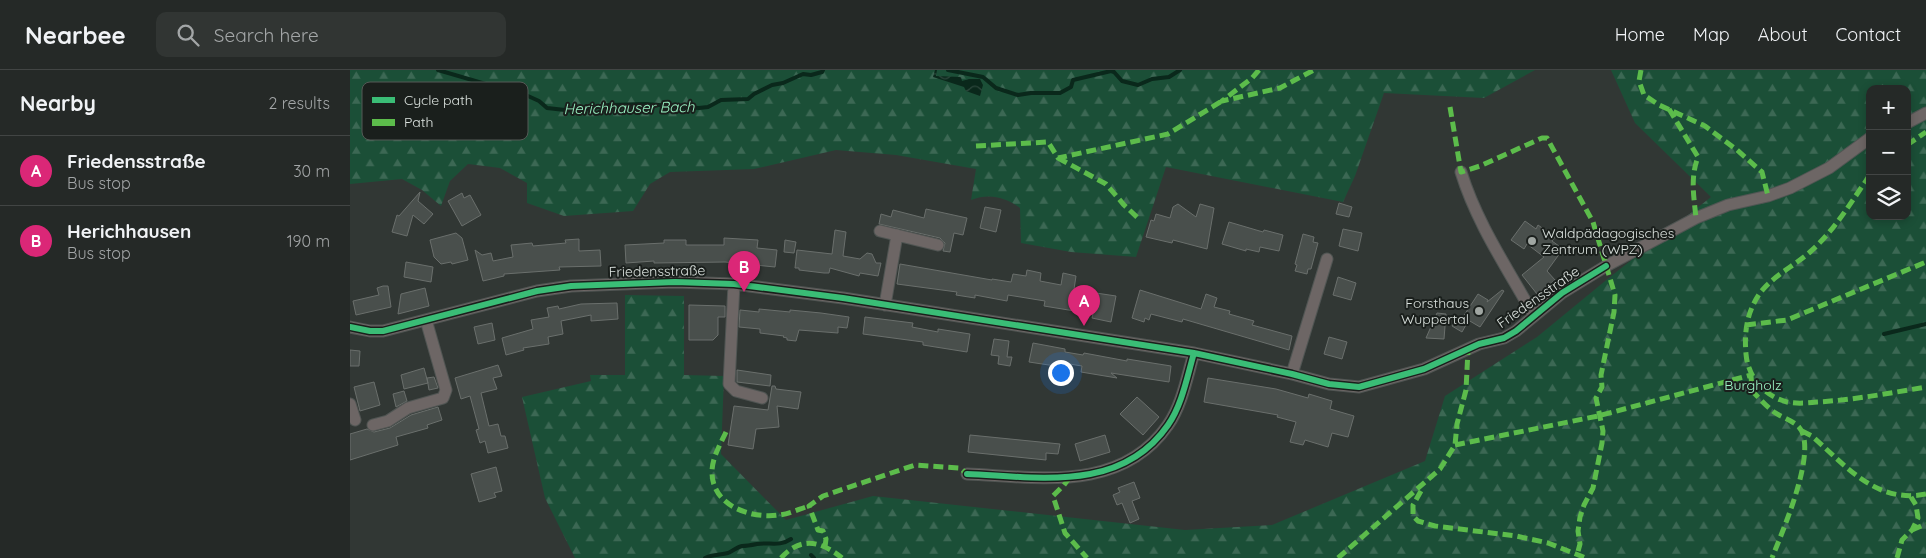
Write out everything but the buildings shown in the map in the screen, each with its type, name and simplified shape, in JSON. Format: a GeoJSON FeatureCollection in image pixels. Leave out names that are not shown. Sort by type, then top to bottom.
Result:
{"type":"FeatureCollection","features":[{"type":"Feature","properties":{"kind":"street"},"geometry":{"type":"LineString","coordinates":[[1911,121],[1926,113]]}},
{"type":"Feature","properties":{"kind":"street","name":"Friedensstraße"},"geometry":{"type":"LineString","coordinates":[[350,327],[383,332],[537,291],[571,286],[675,282],[734,284],[885,305],[1194,354],[1292,374],[1329,384],[1359,387],[1424,369],[1479,344],[1504,338],[1516,332],[1562,293],[1606,266],[1696,218],[1728,205],[1768,196],[1790,188],[1829,168],[1866,141]]}},
{"type":"Feature","properties":{"kind":"street"},"geometry":{"type":"LineString","coordinates":[[1461,172],[1467,191],[1493,246],[1534,316]]}},
{"type":"Feature","properties":{"kind":"street"},"geometry":{"type":"LineString","coordinates":[[880,231],[938,244]]}},
{"type":"Feature","properties":{"kind":"street"},"geometry":{"type":"LineString","coordinates":[[885,305],[897,235]]}},
{"type":"Feature","properties":{"kind":"street"},"geometry":{"type":"LineString","coordinates":[[1292,374],[1327,259]]}},
{"type":"Feature","properties":{"kind":"street"},"geometry":{"type":"LineString","coordinates":[[734,284],[729,384],[736,391],[762,398]]}},
{"type":"Feature","properties":{"kind":"street"},"geometry":{"type":"LineString","coordinates":[[373,425],[388,421],[408,408],[443,398],[446,390],[426,320]]}},
{"type":"Feature","properties":{"kind":"street"},"geometry":{"type":"LineString","coordinates":[[967,474],[1070,477],[1111,470],[1131,460],[1153,442],[1168,425],[1179,403],[1194,354]]}},
{"type":"Feature","properties":{"kind":"street"},"geometry":{"type":"LineString","coordinates":[[350,404],[354,420]]}},
{"type":"Feature","properties":{"kind":"green space"},"geometry":{"type":"Polygon","coordinates":[[[350,70],[1535,70],[1484,98],[1384,93],[1355,176],[1343,202],[1166,167],[1136,257],[1071,252],[1021,243],[1020,208],[1009,201],[997,197],[971,200],[976,169],[896,155],[836,150],[754,169],[670,172],[650,184],[633,211],[564,216],[527,203],[527,183],[500,168],[468,164],[450,181],[441,206],[422,190],[402,179],[350,184],[350,70]]]}},
{"type":"Feature","properties":{"kind":"green space","name":"Burgholz"},"geometry":{"type":"Polygon","coordinates":[[[1611,70],[1926,70],[1926,558],[575,558],[545,498],[522,397],[591,381],[590,375],[625,375],[625,295],[684,296],[684,375],[724,376],[721,454],[786,520],[873,496],[1185,530],[1272,525],[1425,461],[1445,396],[1537,337],[1711,197],[1635,123],[1611,70]]]}},
{"type":"Feature","properties":{"kind":"water"},"geometry":{"type":"Polygon","coordinates":[[[935,70],[937,70],[936,76],[961,77],[962,81],[980,79],[983,85],[980,96],[966,91],[964,87],[933,77],[935,70]]]}},
{"type":"Feature","properties":{"kind":"waterway","name":"Herichhauser Bach"},"geometry":{"type":"LineString","coordinates":[[438,70],[479,82]]}},
{"type":"Feature","properties":{"kind":"waterway","name":"Herichhauser Bach"},"geometry":{"type":"LineString","coordinates":[[528,96],[539,101],[547,108],[574,111],[609,105],[645,104],[699,108],[708,107],[721,100],[748,99],[772,85],[783,83],[803,74],[811,75],[823,70]]}},
{"type":"Feature","properties":{"kind":"waterway","name":"Herichhauser Bach"},"geometry":{"type":"LineString","coordinates":[[948,70],[983,77],[996,88],[1018,95],[1060,93],[1071,87],[1073,80],[1111,71],[1122,81],[1138,85],[1152,79],[1169,77],[1180,70]]}},
{"type":"Feature","properties":{"kind":"waterway"},"geometry":{"type":"LineString","coordinates":[[1884,334],[1926,324]]}},
{"type":"Feature","properties":{"kind":"waterway"},"geometry":{"type":"LineString","coordinates":[[705,558],[728,553],[742,546],[778,544],[791,539]]}},
{"type":"Feature","properties":{"kind":"waterway"},"geometry":{"type":"LineString","coordinates":[[811,555],[814,558]]}},
{"type":"Feature","properties":{"kind":"marked path"},"geometry":{"type":"LineString","coordinates":[[1259,70],[1252,78],[1222,101],[1280,88],[1314,70]]}},
{"type":"Feature","properties":{"kind":"marked path"},"geometry":{"type":"LineString","coordinates":[[1641,70],[1639,81],[1644,95],[1659,105],[1705,126],[1737,150],[1762,172],[1768,196]]}},
{"type":"Feature","properties":{"kind":"marked path"},"geometry":{"type":"LineString","coordinates":[[976,146],[1048,142],[1058,158],[1168,134],[1222,101]]}},
{"type":"Feature","properties":{"kind":"marked path"},"geometry":{"type":"LineString","coordinates":[[1450,107],[1461,172],[1480,166],[1542,138],[1547,138],[1593,222],[1615,295],[1614,312],[1601,375],[1602,387],[1596,398],[1603,431],[1602,443],[1593,488],[1580,517],[1578,531],[1580,544],[1577,555]]}},
{"type":"Feature","properties":{"kind":"marked path"},"geometry":{"type":"LineString","coordinates":[[1669,109],[1698,157],[1693,180],[1696,218]]}},
{"type":"Feature","properties":{"kind":"marked path"},"geometry":{"type":"LineString","coordinates":[[1911,142],[1926,132]]}},
{"type":"Feature","properties":{"kind":"marked path"},"geometry":{"type":"LineString","coordinates":[[1058,158],[1106,184],[1138,218]]}},
{"type":"Feature","properties":{"kind":"marked path"},"geometry":{"type":"LineString","coordinates":[[1866,181],[1819,243],[1804,257],[1771,281],[1760,293],[1752,307],[1747,322],[1745,346],[1747,362],[1754,378],[1764,390],[1779,399],[1791,403],[1845,400],[1926,387]]}},
{"type":"Feature","properties":{"kind":"marked path"},"geometry":{"type":"LineString","coordinates":[[1746,325],[1787,320],[1926,262]]}},
{"type":"Feature","properties":{"kind":"marked path"},"geometry":{"type":"LineString","coordinates":[[1338,558],[1440,469],[1455,445],[1457,424],[1466,390],[1468,350]]}},
{"type":"Feature","properties":{"kind":"marked path"},"geometry":{"type":"LineString","coordinates":[[1751,375],[1752,391],[1774,412],[1798,426],[1804,437],[1805,452],[1797,490],[1772,558]]}},
{"type":"Feature","properties":{"kind":"marked path"},"geometry":{"type":"LineString","coordinates":[[1455,445],[1598,416],[1751,375]]}},
{"type":"Feature","properties":{"kind":"marked path"},"geometry":{"type":"LineString","coordinates":[[1802,431],[1812,436],[1863,480],[1877,488],[1908,496],[1926,494]]}},
{"type":"Feature","properties":{"kind":"marked path"},"geometry":{"type":"LineString","coordinates":[[726,432],[712,467],[714,484],[726,502],[745,512],[768,516],[786,514],[809,506]]}},
{"type":"Feature","properties":{"kind":"marked path"},"geometry":{"type":"LineString","coordinates":[[825,547],[826,539],[823,531],[818,530],[809,506],[823,496],[915,465],[960,468],[967,474]]}},
{"type":"Feature","properties":{"kind":"marked path"},"geometry":{"type":"LineString","coordinates":[[1070,477],[1053,496],[1065,533],[1087,558]]}},
{"type":"Feature","properties":{"kind":"marked path"},"geometry":{"type":"LineString","coordinates":[[1421,491],[1413,505],[1413,516],[1418,521],[1435,526],[1516,536],[1548,543],[1586,558]]}},
{"type":"Feature","properties":{"kind":"marked path"},"geometry":{"type":"LineString","coordinates":[[1897,558],[1902,540],[1912,530],[1918,518],[1916,505],[1911,497]]}},
{"type":"Feature","properties":{"kind":"marked path"},"geometry":{"type":"LineString","coordinates":[[1912,530],[1926,524]]}},
{"type":"Feature","properties":{"kind":"marked path"},"geometry":{"type":"LineString","coordinates":[[781,558],[796,546],[811,543],[826,548],[842,558]]}},
{"type":"Feature","properties":{"kind":"cycle path"},"geometry":{"type":"LineString","coordinates":[[350,327],[370,331],[383,331],[537,291],[571,286],[675,282],[734,284],[843,298],[1194,353],[1329,384],[1359,387],[1424,369],[1479,344],[1504,338],[1516,331],[1562,293],[1606,266]]}},
{"type":"Feature","properties":{"kind":"cycle path"},"geometry":{"type":"LineString","coordinates":[[967,474],[1049,478],[1076,476],[1102,471],[1127,462],[1149,447],[1173,417],[1181,400],[1194,353]]}},
{"type":"Feature","properties":{"kind":"place","name":"Waldpädagogisches Zentrum (WPZ)"},"geometry":{"type":"Point","coordinates":[1532,241]}},
{"type":"Feature","properties":{"kind":"place","name":"Herichhausen"},"geometry":{"type":"Point","coordinates":[744,292]}},
{"type":"Feature","properties":{"kind":"place","name":"Forsthaus Wuppertal"},"geometry":{"type":"Point","coordinates":[1479,311]}},
{"type":"Feature","properties":{"kind":"place","name":"Friedensstraße"},"geometry":{"type":"Point","coordinates":[1084,326]}}]}
